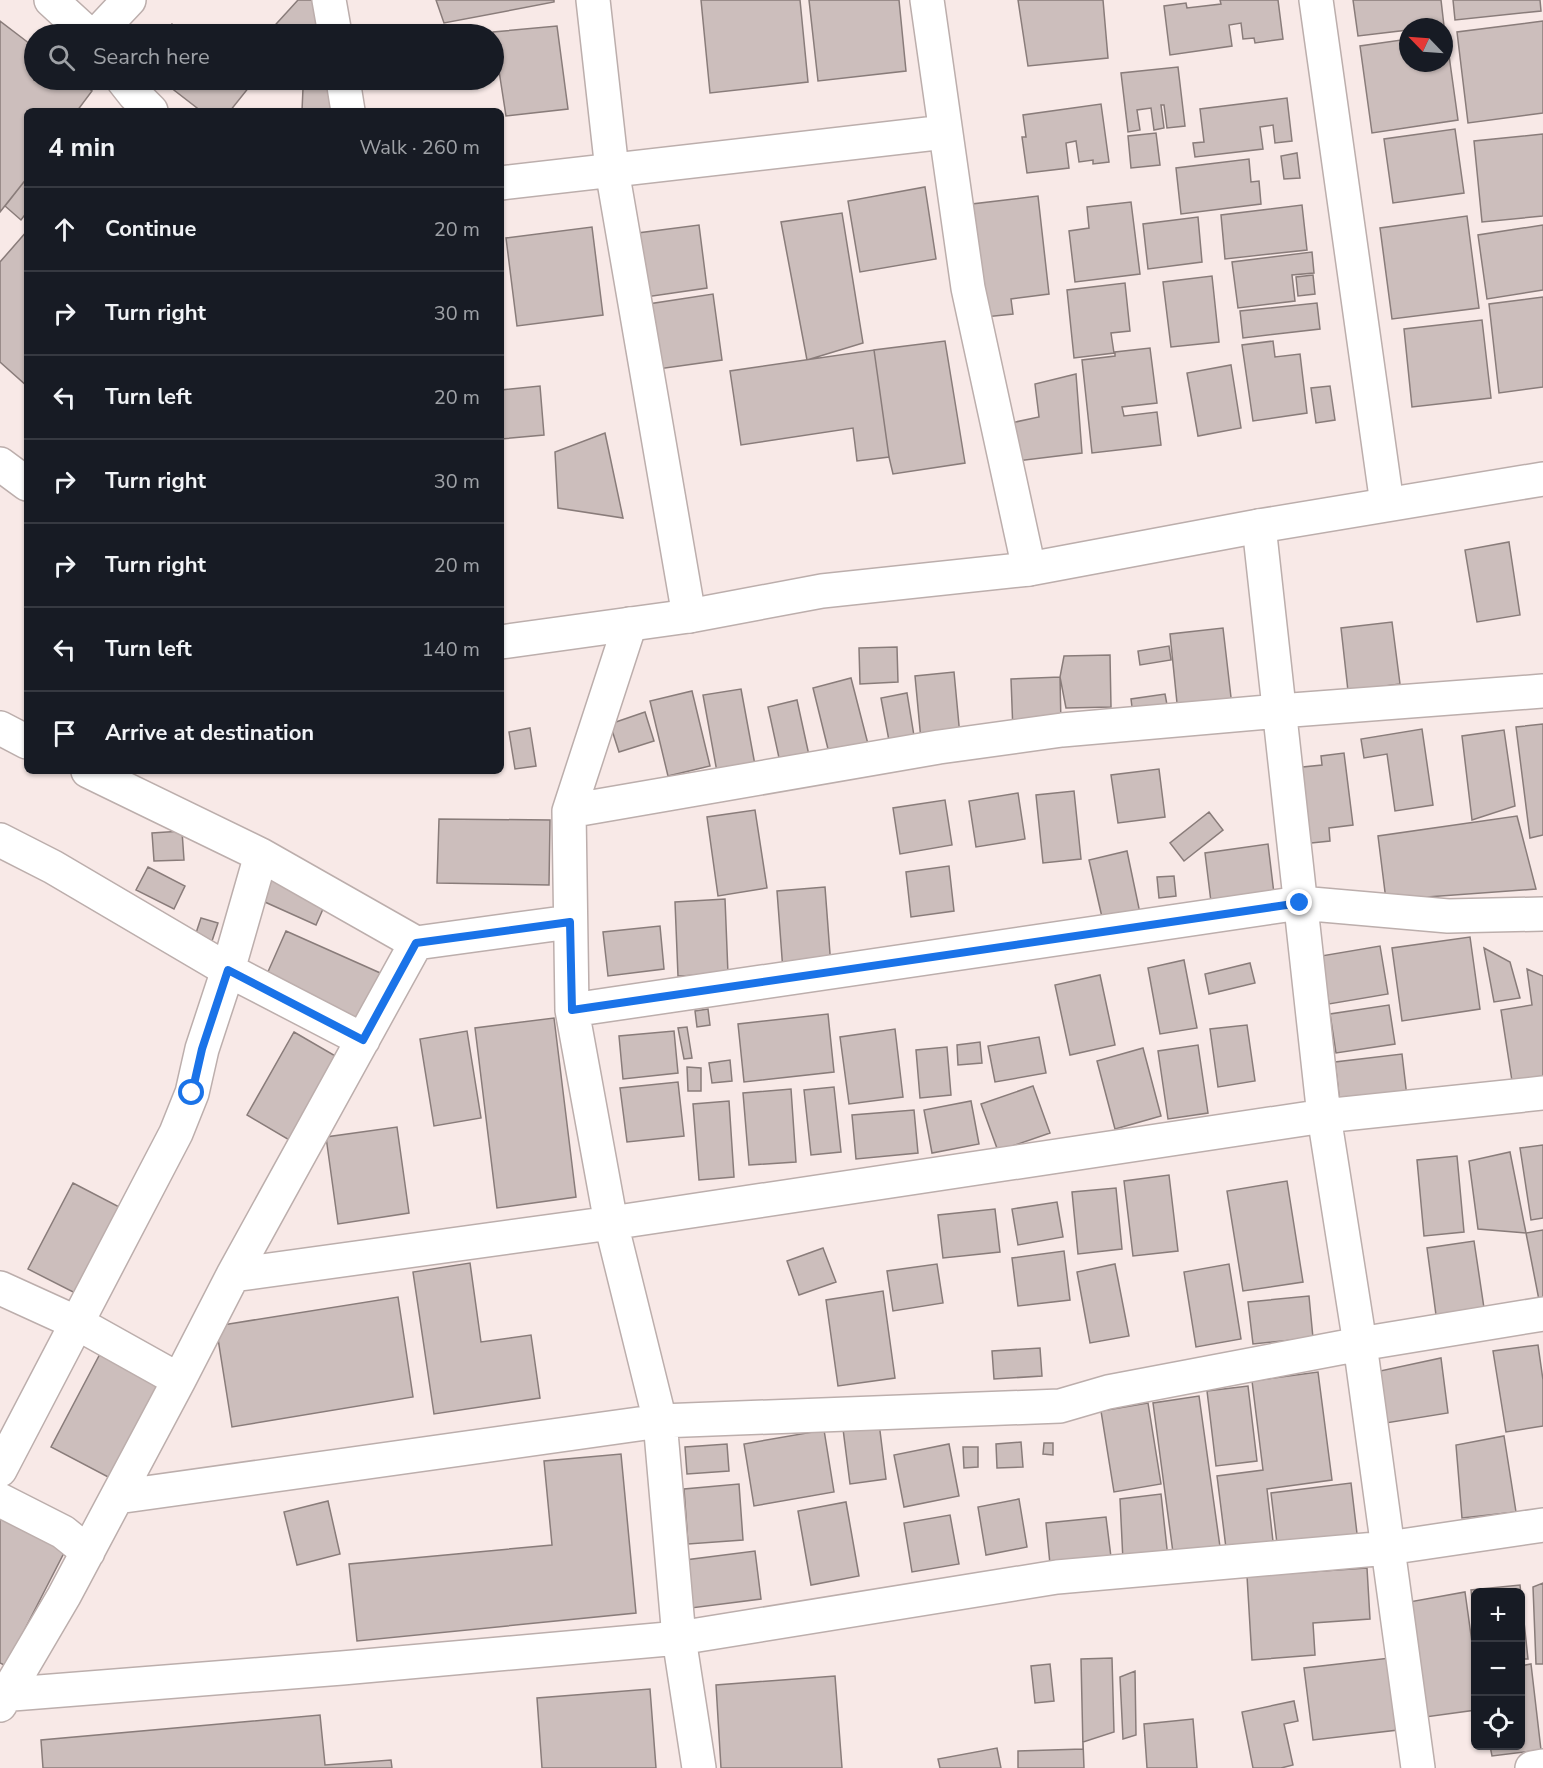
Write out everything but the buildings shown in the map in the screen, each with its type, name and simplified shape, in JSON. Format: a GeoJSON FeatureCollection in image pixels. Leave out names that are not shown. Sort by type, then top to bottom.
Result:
{"type":"FeatureCollection","features":[{"type":"Feature","properties":{"kind":"street"},"geometry":{"type":"LineString","coordinates":[[51,0],[77,24]]}},
{"type":"Feature","properties":{"kind":"street"},"geometry":{"type":"LineString","coordinates":[[107,24],[129,0]]}},
{"type":"Feature","properties":{"kind":"street"},"geometry":{"type":"LineString","coordinates":[[329,0],[333,24]]}},
{"type":"Feature","properties":{"kind":"street"},"geometry":{"type":"LineString","coordinates":[[593,0],[612,171],[689,616]]}},
{"type":"Feature","properties":{"kind":"street"},"geometry":{"type":"LineString","coordinates":[[927,0],[968,288],[1029,569]]}},
{"type":"Feature","properties":{"kind":"street"},"geometry":{"type":"LineString","coordinates":[[1316,0],[1387,504]]}},
{"type":"Feature","properties":{"kind":"street"},"geometry":{"type":"LineString","coordinates":[[132,90],[148,108]]}},
{"type":"Feature","properties":{"kind":"street"},"geometry":{"type":"LineString","coordinates":[[345,90],[348,108]]}},
{"type":"Feature","properties":{"kind":"street"},"geometry":{"type":"LineString","coordinates":[[504,183],[945,132]]}},
{"type":"Feature","properties":{"kind":"street"},"geometry":{"type":"LineString","coordinates":[[0,464],[24,482]]}},
{"type":"Feature","properties":{"kind":"street"},"geometry":{"type":"LineString","coordinates":[[504,642],[689,616],[822,591],[1029,569],[1259,526],[1543,478]]}},
{"type":"Feature","properties":{"kind":"street"},"geometry":{"type":"LineString","coordinates":[[1259,526],[1324,1116],[1360,1344],[1418,1768]]}},
{"type":"Feature","properties":{"kind":"street"},"geometry":{"type":"LineString","coordinates":[[630,624],[569,810],[572,1010],[611,1223],[660,1421],[679,1638],[699,1768]]}},
{"type":"Feature","properties":{"kind":"street"},"geometry":{"type":"LineString","coordinates":[[569,810],[939,747],[1051,731],[1543,691]]}},
{"type":"Feature","properties":{"kind":"street"},"geometry":{"type":"LineString","coordinates":[[0,728],[24,740]]}},
{"type":"Feature","properties":{"kind":"street"},"geometry":{"type":"LineString","coordinates":[[94,774],[261,855],[416,943],[570,922]]}},
{"type":"Feature","properties":{"kind":"street"},"geometry":{"type":"LineString","coordinates":[[0,840],[52,867],[228,970],[363,1040]]}},
{"type":"Feature","properties":{"kind":"street"},"geometry":{"type":"LineString","coordinates":[[0,1470],[176,1132],[192,1093],[202,1049],[228,970],[261,855]]}},
{"type":"Feature","properties":{"kind":"street"},"geometry":{"type":"LineString","coordinates":[[572,1010],[1300,903],[1448,916],[1543,914]]}},
{"type":"Feature","properties":{"kind":"street"},"geometry":{"type":"LineString","coordinates":[[3,1698],[88,1552],[233,1275],[416,943]]}},
{"type":"Feature","properties":{"kind":"street"},"geometry":{"type":"LineString","coordinates":[[233,1275],[611,1223],[1324,1116],[1543,1093]]}},
{"type":"Feature","properties":{"kind":"street"},"geometry":{"type":"LineString","coordinates":[[0,1288],[77,1323],[179,1380]]}},
{"type":"Feature","properties":{"kind":"street"},"geometry":{"type":"LineString","coordinates":[[117,1497],[660,1421],[1060,1406],[1108,1392],[1360,1344],[1543,1314]]}},
{"type":"Feature","properties":{"kind":"street"},"geometry":{"type":"LineString","coordinates":[[0,1500],[63,1532],[88,1552]]}},
{"type":"Feature","properties":{"kind":"street"},"geometry":{"type":"LineString","coordinates":[[3,1698],[679,1638],[1057,1577],[1388,1548],[1543,1525]]}},
{"type":"Feature","properties":{"kind":"street"},"geometry":{"type":"LineString","coordinates":[[1532,1768],[1543,1766]]}},
{"type":"Feature","properties":{"kind":"route"},"geometry":{"type":"LineString","coordinates":[[192,1093],[202,1049],[228,970],[363,1040],[416,943],[570,922],[572,1010],[1300,903]]}}]}
